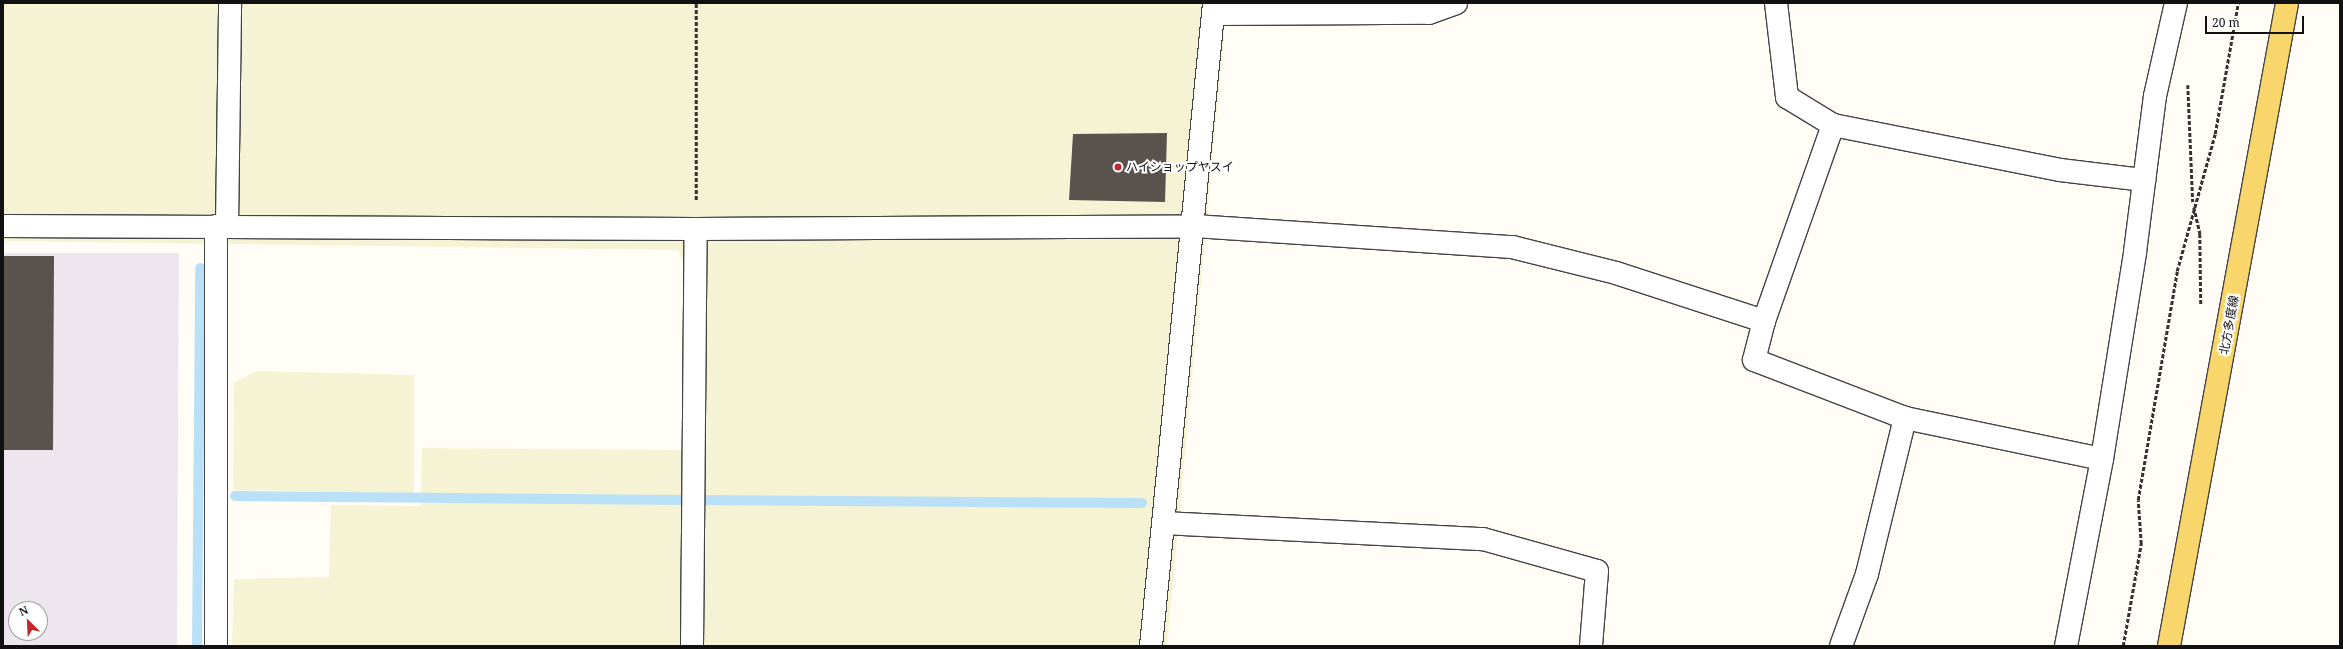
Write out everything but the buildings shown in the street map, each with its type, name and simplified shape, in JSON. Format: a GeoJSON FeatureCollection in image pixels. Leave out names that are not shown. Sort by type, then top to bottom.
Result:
{"type":"FeatureCollection","features":[{"type":"Feature","properties":{"kind":"main road","name":"北方多度線"},"geometry":{"type":"LineString","coordinates":[[2169,646],[2287,3]]}},
{"type":"Feature","properties":{"kind":"street"},"geometry":{"type":"LineString","coordinates":[[216,646],[221,226],[230,3]]}},
{"type":"Feature","properties":{"kind":"street"},"geometry":{"type":"LineString","coordinates":[[1151,646],[1194,226],[1214,8],[1429,13],[1456,3]]}},
{"type":"Feature","properties":{"kind":"street"},"geometry":{"type":"LineString","coordinates":[[1776,3],[1787,97],[1833,125],[2060,170],[2144,180]]}},
{"type":"Feature","properties":{"kind":"street"},"geometry":{"type":"LineString","coordinates":[[2066,646],[2102,459],[2144,180],[2155,96],[2176,3]]}},
{"type":"Feature","properties":{"kind":"street"},"geometry":{"type":"LineString","coordinates":[[1833,125],[1764,321],[1754,360],[1905,418],[2102,459]]}},
{"type":"Feature","properties":{"kind":"street"},"geometry":{"type":"LineString","coordinates":[[3,226],[696,229],[1194,226],[1512,246],[1616,272],[1764,321]]}},
{"type":"Feature","properties":{"kind":"street"},"geometry":{"type":"LineString","coordinates":[[692,646],[696,229]]}},
{"type":"Feature","properties":{"kind":"street"},"geometry":{"type":"LineString","coordinates":[[1841,646],[1867,574],[1905,418]]}},
{"type":"Feature","properties":{"kind":"street"},"geometry":{"type":"LineString","coordinates":[[1164,523],[1483,539],[1597,571],[1591,646]]}},
{"type":"Feature","properties":{"kind":"path"},"geometry":{"type":"LineString","coordinates":[[696,3],[696,229]]}},
{"type":"Feature","properties":{"kind":"path"},"geometry":{"type":"LineString","coordinates":[[2123,646],[2141,544],[2138,500],[2142,468],[2177,271],[2193,206],[2215,134],[2238,3]]}},
{"type":"Feature","properties":{"kind":"path"},"geometry":{"type":"LineString","coordinates":[[2188,82],[2193,206],[2200,234],[2201,312]]}},
{"type":"Feature","properties":{"kind":"shaded area"},"geometry":{"type":"Polygon","coordinates":[[[3,3],[1227,3],[1167,646],[232,646],[234,579],[329,577],[331,505],[421,506],[422,448],[682,450],[684,264],[678,250],[3,241],[3,3]]]}},
{"type":"Feature","properties":{"kind":"shaded area"},"geometry":{"type":"Polygon","coordinates":[[[3,253],[179,253],[177,646],[3,646],[3,253]]]}},
{"type":"Feature","properties":{"kind":"shaded area"},"geometry":{"type":"Polygon","coordinates":[[[256,371],[414,375],[414,493],[233,490],[234,383],[256,371]]]}},
{"type":"Feature","properties":{"kind":"waterway"},"geometry":{"type":"LineString","coordinates":[[197,646],[200,268]]}},
{"type":"Feature","properties":{"kind":"waterway"},"geometry":{"type":"LineString","coordinates":[[235,496],[683,500]]}},
{"type":"Feature","properties":{"kind":"waterway"},"geometry":{"type":"LineString","coordinates":[[704,500],[1142,503]]}},
{"type":"Feature","properties":{"kind":"place","name":"ハイショップヤスイ"},"geometry":{"type":"Point","coordinates":[1118,167]}}]}
